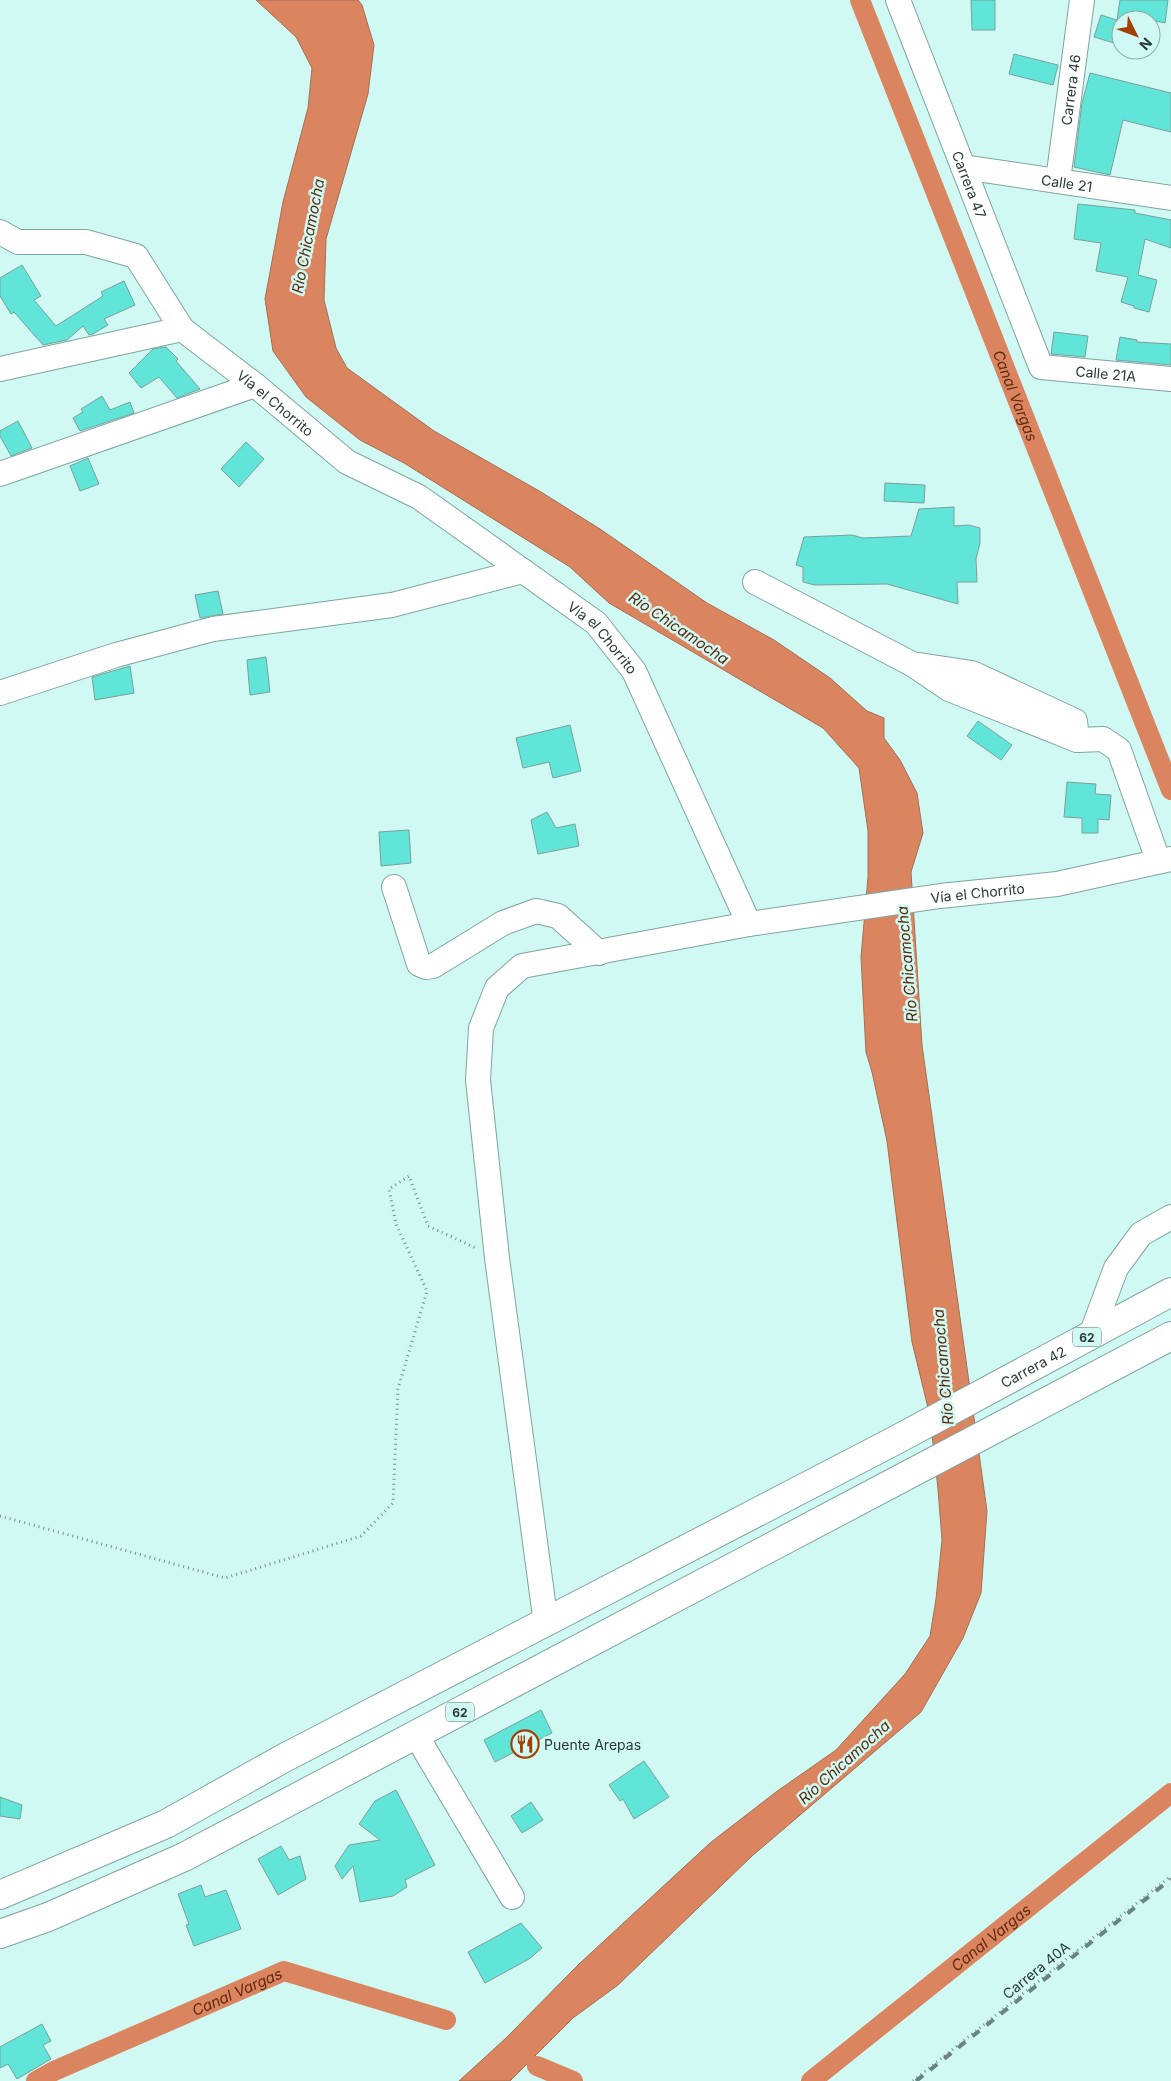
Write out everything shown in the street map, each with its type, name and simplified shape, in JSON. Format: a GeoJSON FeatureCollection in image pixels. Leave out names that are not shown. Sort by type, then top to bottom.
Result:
{"type":"FeatureCollection","features":[{"type":"Feature","properties":{"kind":"highway","name":"Carrera 42"},"geometry":{"type":"LineString","coordinates":[[546,1624],[896,1440],[1171,1292]]}},
{"type":"Feature","properties":{"kind":"highway","name":"62"},"geometry":{"type":"LineString","coordinates":[[0,1934],[48,1917],[184,1857],[1171,1336]]}},
{"type":"Feature","properties":{"kind":"highway","name":"62"},"geometry":{"type":"LineString","coordinates":[[0,1895],[166,1824],[485,1652],[546,1624]]}},
{"type":"Feature","properties":{"kind":"street","name":"Carrera 47"},"geometry":{"type":"LineString","coordinates":[[898,0],[1041,367]]}},
{"type":"Feature","properties":{"kind":"street","name":"Carrera 46"},"geometry":{"type":"LineString","coordinates":[[1058,180],[1082,0]]}},
{"type":"Feature","properties":{"kind":"street","name":"Calle 21"},"geometry":{"type":"LineString","coordinates":[[963,167],[1171,198]]}},
{"type":"Feature","properties":{"kind":"street","name":"Vía el Chorrito"},"geometry":{"type":"LineString","coordinates":[[6,241],[86,242],[136,256],[182,329],[255,384],[348,462],[418,497],[596,623],[634,671],[749,924],[940,896],[1057,884],[1164,860]]}},
{"type":"Feature","properties":{"kind":"street"},"geometry":{"type":"LineString","coordinates":[[0,369],[182,329]]}},
{"type":"Feature","properties":{"kind":"street","name":"Calle 21A"},"geometry":{"type":"LineString","coordinates":[[1041,367],[1171,380]]}},
{"type":"Feature","properties":{"kind":"street"},"geometry":{"type":"LineString","coordinates":[[0,474],[255,384]]}},
{"type":"Feature","properties":{"kind":"street"},"geometry":{"type":"LineString","coordinates":[[0,693],[116,655],[213,629],[392,605],[523,571]]}},
{"type":"Feature","properties":{"kind":"street"},"geometry":{"type":"LineString","coordinates":[[755,582],[912,664],[972,674],[1075,721],[1077,740],[1103,739],[1119,750],[1164,860]]}},
{"type":"Feature","properties":{"kind":"street"},"geometry":{"type":"LineString","coordinates":[[394,887],[419,964],[426,967],[434,966],[503,923],[536,911],[558,916],[599,953]]}},
{"type":"Feature","properties":{"kind":"street"},"geometry":{"type":"LineString","coordinates":[[546,1624],[497,1258],[478,1080],[481,1028],[497,988],[522,966],[749,924]]}},
{"type":"Feature","properties":{"kind":"street"},"geometry":{"type":"LineString","coordinates":[[1091,1335],[1116,1268],[1141,1234],[1171,1217]]}},
{"type":"Feature","properties":{"kind":"street"},"geometry":{"type":"LineString","coordinates":[[416,1735],[512,1897]]}},
{"type":"Feature","properties":{"kind":"path"},"geometry":{"type":"LineString","coordinates":[[0,1516],[225,1578],[361,1536],[393,1503],[398,1389],[427,1291],[396,1224],[389,1189],[409,1176],[428,1226],[497,1258]]}},
{"type":"Feature","properties":{"kind":"path","name":"Carrera 40A"},"geometry":{"type":"LineString","coordinates":[[914,2081],[1171,1876]]}},
{"type":"Feature","properties":{"kind":"water","name":"Río Chicamocha"},"geometry":{"type":"Polygon","coordinates":[[[256,0],[358,0],[362,5],[374,45],[368,94],[326,239],[324,300],[336,348],[347,368],[434,431],[541,492],[600,529],[707,603],[774,640],[830,678],[867,711],[884,718],[884,738],[900,760],[917,793],[923,833],[911,872],[922,1045],[987,1511],[981,1593],[963,1638],[921,1712],[752,1856],[618,1985],[573,2018],[510,2081],[459,2081],[506,2038],[579,1964],[710,1843],[776,1792],[836,1750],[905,1674],[930,1636],[942,1540],[930,1416],[912,1342],[887,1141],[866,1052],[861,957],[868,877],[868,831],[859,768],[823,728],[609,603],[570,567],[404,463],[360,440],[306,397],[273,351],[265,299],[283,202],[308,108],[312,68],[296,37],[256,0]]]}},
{"type":"Feature","properties":{"kind":"building"},"geometry":{"type":"Polygon","coordinates":[[[971,0],[995,0],[995,30],[972,30],[971,0]]]}},
{"type":"Feature","properties":{"kind":"building"},"geometry":{"type":"Polygon","coordinates":[[[1120,0],[1168,0],[1165,23],[1161,22],[1161,10],[1118,10],[1120,0]]]}},
{"type":"Feature","properties":{"kind":"building"},"geometry":{"type":"Polygon","coordinates":[[[1101,15],[1111,18],[1111,42],[1094,37],[1101,15]]]}},
{"type":"Feature","properties":{"kind":"building"},"geometry":{"type":"Polygon","coordinates":[[[1014,54],[1058,65],[1053,85],[1009,74],[1014,54]]]}},
{"type":"Feature","properties":{"kind":"building"},"geometry":{"type":"Polygon","coordinates":[[[1090,73],[1171,93],[1171,132],[1123,120],[1110,175],[1074,167],[1082,103],[1090,73]]]}},
{"type":"Feature","properties":{"kind":"building"},"geometry":{"type":"Polygon","coordinates":[[[1078,204],[1135,210],[1135,213],[1171,220],[1171,248],[1145,239],[1138,275],[1157,280],[1149,312],[1121,302],[1128,277],[1096,271],[1101,243],[1074,239],[1078,204]]]}},
{"type":"Feature","properties":{"kind":"building"},"geometry":{"type":"Polygon","coordinates":[[[22,265],[41,296],[34,300],[56,326],[103,296],[101,292],[124,281],[135,305],[104,319],[108,325],[93,334],[89,335],[83,326],[67,340],[43,345],[14,312],[11,314],[0,296],[0,278],[22,265]]]}},
{"type":"Feature","properties":{"kind":"building"},"geometry":{"type":"Polygon","coordinates":[[[1054,332],[1088,336],[1085,357],[1051,354],[1054,332]]]}},
{"type":"Feature","properties":{"kind":"building"},"geometry":{"type":"Polygon","coordinates":[[[1120,337],[1137,340],[1137,342],[1171,344],[1171,365],[1116,360],[1120,337]]]}},
{"type":"Feature","properties":{"kind":"building"},"geometry":{"type":"Polygon","coordinates":[[[166,347],[178,359],[176,361],[200,389],[177,398],[159,377],[141,388],[129,373],[153,349],[166,347]]]}},
{"type":"Feature","properties":{"kind":"building"},"geometry":{"type":"Polygon","coordinates":[[[102,396],[110,410],[130,402],[134,413],[80,431],[73,418],[83,412],[81,409],[102,396]]]}},
{"type":"Feature","properties":{"kind":"building"},"geometry":{"type":"Polygon","coordinates":[[[18,421],[32,448],[11,456],[0,436],[0,431],[18,421]]]}},
{"type":"Feature","properties":{"kind":"building"},"geometry":{"type":"Polygon","coordinates":[[[246,442],[264,459],[239,487],[221,469],[246,442]]]}},
{"type":"Feature","properties":{"kind":"building"},"geometry":{"type":"Polygon","coordinates":[[[88,458],[99,484],[80,491],[70,466],[88,458]]]}},
{"type":"Feature","properties":{"kind":"building"},"geometry":{"type":"Polygon","coordinates":[[[885,483],[925,485],[924,503],[884,501],[885,483]]]}},
{"type":"Feature","properties":{"kind":"building"},"geometry":{"type":"Polygon","coordinates":[[[954,507],[954,526],[969,525],[980,528],[980,543],[976,559],[977,582],[957,582],[958,604],[887,584],[815,585],[803,582],[803,567],[796,565],[804,537],[852,535],[863,538],[911,536],[919,509],[954,507]]]}},
{"type":"Feature","properties":{"kind":"building"},"geometry":{"type":"Polygon","coordinates":[[[218,591],[223,614],[200,618],[195,595],[218,591]]]}},
{"type":"Feature","properties":{"kind":"building"},"geometry":{"type":"Polygon","coordinates":[[[266,657],[270,692],[250,695],[247,660],[266,657]]]}},
{"type":"Feature","properties":{"kind":"building"},"geometry":{"type":"Polygon","coordinates":[[[130,666],[134,693],[95,700],[92,677],[130,666]]]}},
{"type":"Feature","properties":{"kind":"building"},"geometry":{"type":"Polygon","coordinates":[[[978,721],[1012,745],[1001,760],[967,736],[978,721]]]}},
{"type":"Feature","properties":{"kind":"building"},"geometry":{"type":"Polygon","coordinates":[[[570,725],[581,771],[553,778],[549,762],[523,768],[516,738],[570,725]]]}},
{"type":"Feature","properties":{"kind":"building"},"geometry":{"type":"Polygon","coordinates":[[[1067,782],[1096,784],[1095,794],[1111,795],[1109,820],[1098,819],[1098,833],[1082,833],[1082,818],[1064,817],[1067,782]]]}},
{"type":"Feature","properties":{"kind":"building"},"geometry":{"type":"Polygon","coordinates":[[[547,812],[556,828],[575,824],[579,846],[538,854],[531,820],[547,812]]]}},
{"type":"Feature","properties":{"kind":"building"},"geometry":{"type":"Polygon","coordinates":[[[409,830],[411,863],[381,866],[379,832],[409,830]]]}},
{"type":"Feature","properties":{"kind":"building"},"geometry":{"type":"Polygon","coordinates":[[[541,1710],[552,1733],[495,1762],[484,1740],[541,1710]]]}},
{"type":"Feature","properties":{"kind":"building"},"geometry":{"type":"Polygon","coordinates":[[[644,1761],[669,1797],[634,1819],[623,1799],[620,1801],[609,1785],[644,1761]]]}},
{"type":"Feature","properties":{"kind":"building"},"geometry":{"type":"Polygon","coordinates":[[[396,1790],[435,1865],[405,1880],[407,1887],[393,1896],[360,1902],[353,1866],[342,1879],[335,1866],[349,1845],[380,1840],[359,1824],[375,1801],[396,1790]]]}},
{"type":"Feature","properties":{"kind":"building"},"geometry":{"type":"Polygon","coordinates":[[[0,1797],[22,1805],[20,1819],[0,1816],[0,1797]]]}},
{"type":"Feature","properties":{"kind":"building"},"geometry":{"type":"Polygon","coordinates":[[[531,1802],[543,1820],[522,1833],[511,1816],[531,1802]]]}},
{"type":"Feature","properties":{"kind":"building"},"geometry":{"type":"Polygon","coordinates":[[[281,1846],[289,1860],[300,1856],[306,1879],[278,1895],[258,1859],[281,1846]]]}},
{"type":"Feature","properties":{"kind":"building"},"geometry":{"type":"Polygon","coordinates":[[[201,1885],[205,1897],[226,1890],[241,1929],[194,1946],[186,1925],[189,1924],[178,1894],[201,1885]]]}},
{"type":"Feature","properties":{"kind":"building"},"geometry":{"type":"Polygon","coordinates":[[[521,1923],[542,1948],[529,1959],[485,1983],[468,1952],[521,1923]]]}},
{"type":"Feature","properties":{"kind":"building"},"geometry":{"type":"Polygon","coordinates":[[[42,2024],[51,2041],[43,2045],[51,2059],[17,2079],[8,2064],[0,2068],[0,2047],[42,2024]]]}},
{"type":"Feature","properties":{"kind":"waterway","name":"Canal Vargas"},"geometry":{"type":"LineString","coordinates":[[860,0],[1171,790]]}},
{"type":"Feature","properties":{"kind":"waterway","name":"Canal Vargas"},"geometry":{"type":"LineString","coordinates":[[811,2081],[1171,1793]]}},
{"type":"Feature","properties":{"kind":"waterway","name":"Canal Vargas"},"geometry":{"type":"LineString","coordinates":[[36,2081],[54,2071],[284,1971],[446,2020]]}},
{"type":"Feature","properties":{"kind":"waterway","name":"Canal Vargas"},"geometry":{"type":"LineString","coordinates":[[537,2066],[573,2081]]}},
{"type":"Feature","properties":{"kind":"railway"},"geometry":{"type":"LineString","coordinates":[[916,2081],[1171,1879]]}},
{"type":"Feature","properties":{"kind":"place","name":"Puente Arepas"},"geometry":{"type":"Point","coordinates":[525,1744]}}]}
